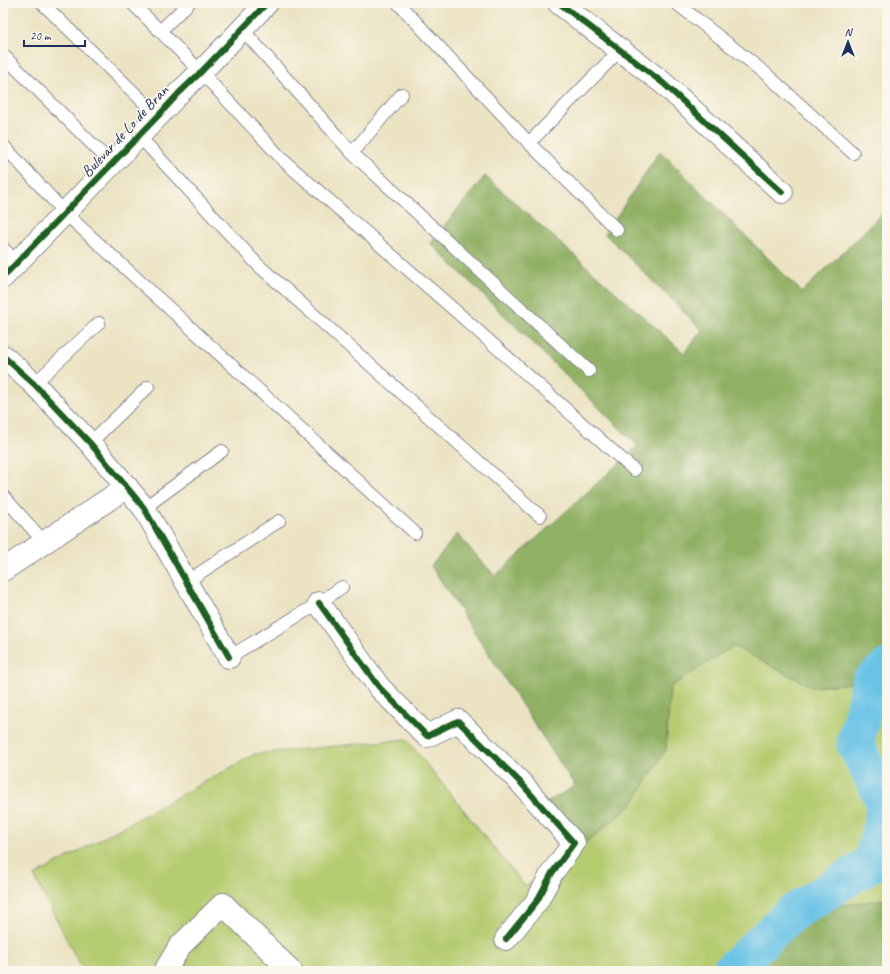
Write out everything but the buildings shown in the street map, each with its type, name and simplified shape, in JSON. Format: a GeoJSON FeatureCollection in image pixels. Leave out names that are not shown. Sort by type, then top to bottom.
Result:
{"type":"FeatureCollection","features":[{"type":"Feature","properties":{"kind":"street","name":"Bulevar de Lo de Bran"},"geometry":{"type":"LineString","coordinates":[[8,263],[65,213],[267,3]]}},
{"type":"Feature","properties":{"kind":"street"},"geometry":{"type":"LineString","coordinates":[[559,3],[663,84],[782,192]]}},
{"type":"Feature","properties":{"kind":"street"},"geometry":{"type":"LineString","coordinates":[[3,356],[34,384],[90,443],[144,508],[230,657]]}},
{"type":"Feature","properties":{"kind":"street"},"geometry":{"type":"LineString","coordinates":[[3,570],[127,487]]}},
{"type":"Feature","properties":{"kind":"street"},"geometry":{"type":"LineString","coordinates":[[319,602],[379,687],[427,736],[458,721],[520,783],[574,842],[552,872],[537,901],[506,939]]}},
{"type":"Feature","properties":{"kind":"street"},"geometry":{"type":"LineString","coordinates":[[165,971],[180,946],[223,904],[291,971]]}},
{"type":"Feature","properties":{"kind":"lane"},"geometry":{"type":"LineString","coordinates":[[42,3],[158,116]]}},
{"type":"Feature","properties":{"kind":"lane"},"geometry":{"type":"LineString","coordinates":[[132,3],[201,72],[284,161],[634,470]]}},
{"type":"Feature","properties":{"kind":"lane"},"geometry":{"type":"LineString","coordinates":[[160,31],[189,3]]}},
{"type":"Feature","properties":{"kind":"lane"},"geometry":{"type":"LineString","coordinates":[[398,3],[529,144],[617,230]]}},
{"type":"Feature","properties":{"kind":"lane"},"geometry":{"type":"LineString","coordinates":[[676,3],[765,73],[853,153]]}},
{"type":"Feature","properties":{"kind":"lane"},"geometry":{"type":"LineString","coordinates":[[242,28],[352,153],[589,371]]}},
{"type":"Feature","properties":{"kind":"lane"},"geometry":{"type":"LineString","coordinates":[[529,144],[620,50]]}},
{"type":"Feature","properties":{"kind":"lane"},"geometry":{"type":"LineString","coordinates":[[3,55],[112,164]]}},
{"type":"Feature","properties":{"kind":"lane"},"geometry":{"type":"LineString","coordinates":[[352,153],[402,94]]}},
{"type":"Feature","properties":{"kind":"lane"},"geometry":{"type":"LineString","coordinates":[[139,136],[258,265],[540,516]]}},
{"type":"Feature","properties":{"kind":"lane"},"geometry":{"type":"LineString","coordinates":[[3,145],[65,213],[415,533]]}},
{"type":"Feature","properties":{"kind":"lane"},"geometry":{"type":"LineString","coordinates":[[34,384],[99,323]]}},
{"type":"Feature","properties":{"kind":"lane"},"geometry":{"type":"LineString","coordinates":[[90,443],[148,388]]}},
{"type":"Feature","properties":{"kind":"lane"},"geometry":{"type":"LineString","coordinates":[[144,508],[222,450]]}},
{"type":"Feature","properties":{"kind":"lane"},"geometry":{"type":"LineString","coordinates":[[3,496],[45,542]]}},
{"type":"Feature","properties":{"kind":"lane"},"geometry":{"type":"LineString","coordinates":[[186,582],[279,521]]}},
{"type":"Feature","properties":{"kind":"lane"},"geometry":{"type":"LineString","coordinates":[[230,657],[342,587]]}},
{"type":"Feature","properties":{"kind":"green space"},"geometry":{"type":"Polygon","coordinates":[[[660,151],[802,292],[887,209],[887,679],[812,687],[733,646],[670,687],[666,750],[631,806],[575,851],[539,807],[575,786],[431,566],[457,534],[495,576],[638,446],[430,243],[485,176],[684,353],[702,330],[605,234],[660,151]]]}},
{"type":"Feature","properties":{"kind":"green space"},"geometry":{"type":"Polygon","coordinates":[[[733,646],[812,687],[887,679],[887,901],[881,900],[774,914],[724,971],[83,971],[34,876],[255,754],[406,739],[525,886],[575,851],[666,750],[669,687],[733,646]]]}},
{"type":"Feature","properties":{"kind":"green space"},"geometry":{"type":"Polygon","coordinates":[[[881,900],[887,901],[887,971],[724,971],[773,914],[881,900]]]}},
{"type":"Feature","properties":{"kind":"waterway"},"geometry":{"type":"LineString","coordinates":[[730,971],[792,913],[872,863],[886,805],[855,744],[870,682],[887,667]]}},
{"type":"Feature","properties":{"kind":"cycle path"},"geometry":{"type":"LineString","coordinates":[[3,277],[267,3]]}},
{"type":"Feature","properties":{"kind":"cycle path"},"geometry":{"type":"LineString","coordinates":[[559,3],[663,83],[782,192]]}},
{"type":"Feature","properties":{"kind":"cycle path"},"geometry":{"type":"LineString","coordinates":[[3,356],[34,384],[90,443],[144,508],[229,657]]}},
{"type":"Feature","properties":{"kind":"cycle path"},"geometry":{"type":"LineString","coordinates":[[319,603],[379,687],[427,736],[458,721],[521,783],[574,843],[552,873],[537,901],[506,939]]}}]}
